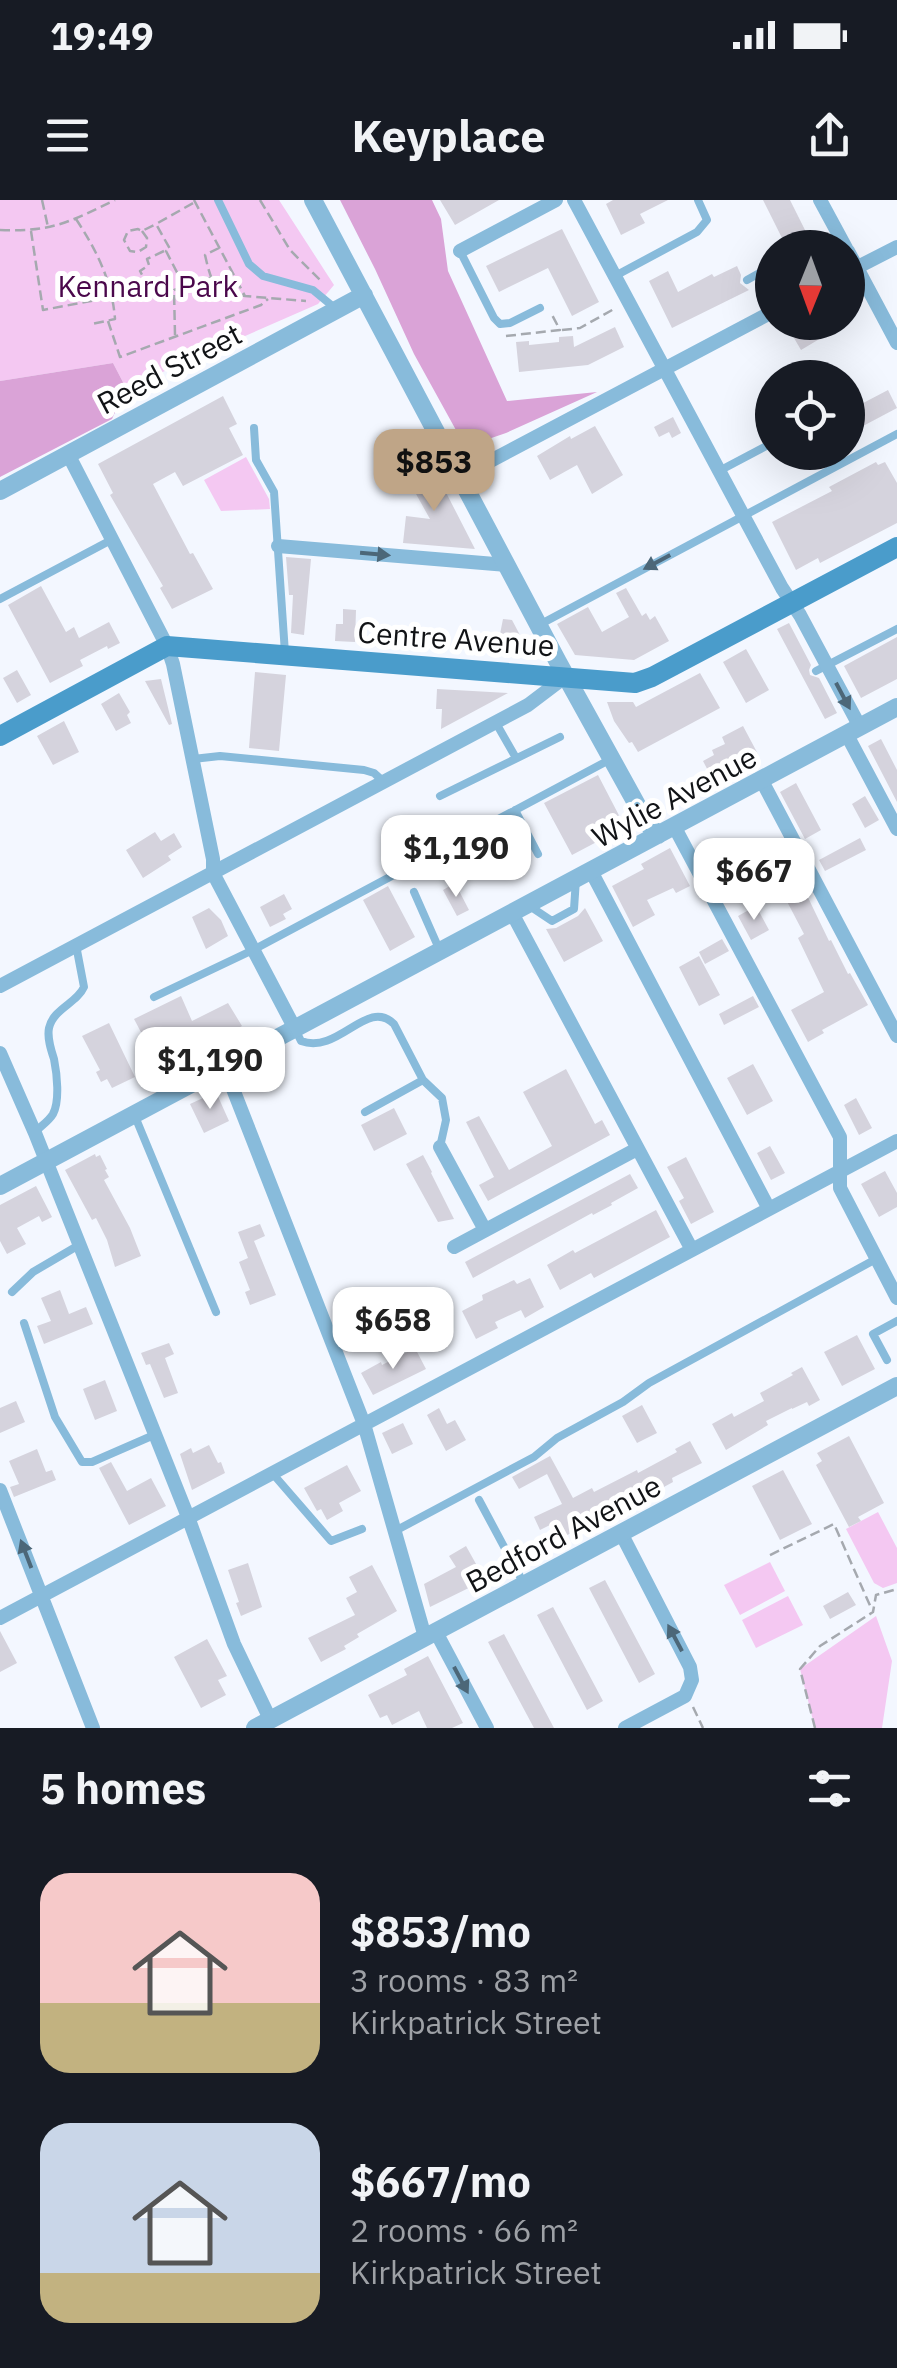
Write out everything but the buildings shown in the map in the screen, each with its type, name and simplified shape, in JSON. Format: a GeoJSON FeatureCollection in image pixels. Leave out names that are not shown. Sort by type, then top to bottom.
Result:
{"type":"FeatureCollection","features":[{"type":"Feature","properties":{"kind":"main road","name":"Centre Avenue"},"geometry":{"type":"LineString","coordinates":[[167,646],[628,684],[644,681],[897,547]]}},
{"type":"Feature","properties":{"kind":"main road"},"geometry":{"type":"LineString","coordinates":[[0,736],[167,646]]}},
{"type":"Feature","properties":{"kind":"street"},"geometry":{"type":"LineString","coordinates":[[314,200],[611,760],[647,822],[666,830],[840,1138],[840,1188],[897,1298]]}},
{"type":"Feature","properties":{"kind":"street"},"geometry":{"type":"LineString","coordinates":[[460,251],[556,200]]}},
{"type":"Feature","properties":{"kind":"street"},"geometry":{"type":"LineString","coordinates":[[574,200],[792,603],[896,822]]}},
{"type":"Feature","properties":{"kind":"street"},"geometry":{"type":"LineString","coordinates":[[820,200],[836,230]]}},
{"type":"Feature","properties":{"kind":"street"},"geometry":{"type":"LineString","coordinates":[[865,263],[897,247]]}},
{"type":"Feature","properties":{"kind":"street"},"geometry":{"type":"LineString","coordinates":[[865,291],[897,344]]}},
{"type":"Feature","properties":{"kind":"street","name":"Reed Street"},"geometry":{"type":"LineString","coordinates":[[0,490],[364,295]]}},
{"type":"Feature","properties":{"kind":"street"},"geometry":{"type":"LineString","coordinates":[[460,477],[755,321]]}},
{"type":"Feature","properties":{"kind":"street"},"geometry":{"type":"LineString","coordinates":[[68,454],[167,646],[214,859],[212,872],[295,1028]]}},
{"type":"Feature","properties":{"kind":"street"},"geometry":{"type":"LineString","coordinates":[[278,546],[507,565]]}},
{"type":"Feature","properties":{"kind":"street"},"geometry":{"type":"LineString","coordinates":[[0,986],[528,706],[566,677]]}},
{"type":"Feature","properties":{"kind":"street","name":"Wylie Avenue"},"geometry":{"type":"LineString","coordinates":[[0,1186],[897,708]]}},
{"type":"Feature","properties":{"kind":"street"},"geometry":{"type":"LineString","coordinates":[[762,781],[897,1036]]}},
{"type":"Feature","properties":{"kind":"street"},"geometry":{"type":"LineString","coordinates":[[584,875],[769,1209]]}},
{"type":"Feature","properties":{"kind":"street"},"geometry":{"type":"LineString","coordinates":[[520,909],[636,1149],[692,1250]]}},
{"type":"Feature","properties":{"kind":"street"},"geometry":{"type":"LineString","coordinates":[[0,1053],[6,1084],[46,1161],[188,1517],[262,1725]]}},
{"type":"Feature","properties":{"kind":"street"},"geometry":{"type":"LineString","coordinates":[[224,1066],[364,1424],[430,1634],[488,1728]]}},
{"type":"Feature","properties":{"kind":"street"},"geometry":{"type":"LineString","coordinates":[[0,1618],[897,1141]]}},
{"type":"Feature","properties":{"kind":"street"},"geometry":{"type":"LineString","coordinates":[[440,1147],[485,1230]]}},
{"type":"Feature","properties":{"kind":"street"},"geometry":{"type":"LineString","coordinates":[[454,1247],[636,1149]]}},
{"type":"Feature","properties":{"kind":"street","name":"Bedford Avenue"},"geometry":{"type":"LineString","coordinates":[[262,1725],[897,1386]]}},
{"type":"Feature","properties":{"kind":"street"},"geometry":{"type":"LineString","coordinates":[[0,1490],[5,1516],[42,1595],[93,1728]]}},
{"type":"Feature","properties":{"kind":"street"},"geometry":{"type":"LineString","coordinates":[[620,1533],[690,1667],[692,1680],[685,1696],[624,1728]]}},
{"type":"Feature","properties":{"kind":"lane"},"geometry":{"type":"LineString","coordinates":[[218,200],[249,264],[263,276],[312,290],[336,309]]}},
{"type":"Feature","properties":{"kind":"lane"},"geometry":{"type":"LineString","coordinates":[[615,276],[704,226],[707,220],[698,200]]}},
{"type":"Feature","properties":{"kind":"lane"},"geometry":{"type":"LineString","coordinates":[[460,251],[500,324],[510,324],[540,308]]}},
{"type":"Feature","properties":{"kind":"lane"},"geometry":{"type":"LineString","coordinates":[[747,280],[755,276]]}},
{"type":"Feature","properties":{"kind":"lane"},"geometry":{"type":"LineString","coordinates":[[254,428],[256,460],[274,492],[285,655]]}},
{"type":"Feature","properties":{"kind":"lane"},"geometry":{"type":"LineString","coordinates":[[539,624],[897,434]]}},
{"type":"Feature","properties":{"kind":"lane"},"geometry":{"type":"LineString","coordinates":[[719,471],[755,452]]}},
{"type":"Feature","properties":{"kind":"lane"},"geometry":{"type":"LineString","coordinates":[[0,599],[112,539]]}},
{"type":"Feature","properties":{"kind":"lane"},"geometry":{"type":"LineString","coordinates":[[822,668],[897,629]]}},
{"type":"Feature","properties":{"kind":"lane"},"geometry":{"type":"LineString","coordinates":[[496,722],[516,758]]}},
{"type":"Feature","properties":{"kind":"lane"},"geometry":{"type":"LineString","coordinates":[[440,796],[560,737]]}},
{"type":"Feature","properties":{"kind":"lane"},"geometry":{"type":"LineString","coordinates":[[193,759],[220,756],[364,770],[384,782]]}},
{"type":"Feature","properties":{"kind":"lane"},"geometry":{"type":"LineString","coordinates":[[154,997],[253,950],[611,760]]}},
{"type":"Feature","properties":{"kind":"lane"},"geometry":{"type":"LineString","coordinates":[[515,810],[538,854]]}},
{"type":"Feature","properties":{"kind":"lane"},"geometry":{"type":"LineString","coordinates":[[414,892],[440,951]]}},
{"type":"Feature","properties":{"kind":"lane"},"geometry":{"type":"LineString","coordinates":[[34,1133],[52,1116],[55,1104],[56,1068],[50,1024],[84,987],[76,945]]}},
{"type":"Feature","properties":{"kind":"lane"},"geometry":{"type":"LineString","coordinates":[[295,1028],[301,1041],[314,1046],[376,1015],[387,1017],[422,1080],[442,1098],[446,1120],[440,1147]]}},
{"type":"Feature","properties":{"kind":"lane"},"geometry":{"type":"LineString","coordinates":[[364,1112],[422,1080]]}},
{"type":"Feature","properties":{"kind":"lane"},"geometry":{"type":"LineString","coordinates":[[134,1114],[216,1312]]}},
{"type":"Feature","properties":{"kind":"lane"},"geometry":{"type":"LineString","coordinates":[[12,1292],[33,1272],[79,1246]]}},
{"type":"Feature","properties":{"kind":"lane"},"geometry":{"type":"LineString","coordinates":[[395,1531],[534,1457],[556,1438],[623,1402],[649,1383],[876,1259]]}},
{"type":"Feature","properties":{"kind":"lane"},"geometry":{"type":"LineString","coordinates":[[887,1360],[873,1334],[897,1321]]}},
{"type":"Feature","properties":{"kind":"lane"},"geometry":{"type":"LineString","coordinates":[[24,1322],[55,1417],[82,1462],[92,1462],[154,1435]]}},
{"type":"Feature","properties":{"kind":"lane"},"geometry":{"type":"LineString","coordinates":[[273,1474],[331,1542],[362,1530]]}},
{"type":"Feature","properties":{"kind":"lane"},"geometry":{"type":"LineString","coordinates":[[479,1500],[524,1584]]}},
{"type":"Feature","properties":{"kind":"path"},"geometry":{"type":"LineString","coordinates":[[42,200],[48,228]]}},
{"type":"Feature","properties":{"kind":"path"},"geometry":{"type":"LineString","coordinates":[[0,230],[48,228],[115,200]]}},
{"type":"Feature","properties":{"kind":"path"},"geometry":{"type":"LineString","coordinates":[[260,200],[290,250],[322,282]]}},
{"type":"Feature","properties":{"kind":"path"},"geometry":{"type":"LineString","coordinates":[[142,231],[195,202]]}},
{"type":"Feature","properties":{"kind":"path"},"geometry":{"type":"LineString","coordinates":[[76,219],[95,248],[112,297],[115,319],[92,324]]}},
{"type":"Feature","properties":{"kind":"path"},"geometry":{"type":"LineString","coordinates":[[147,259],[170,249],[156,224]]}},
{"type":"Feature","properties":{"kind":"path"},"geometry":{"type":"LineString","coordinates":[[31,231],[43,310],[112,297]]}},
{"type":"Feature","properties":{"kind":"path"},"geometry":{"type":"LineString","coordinates":[[128,231],[142,231],[147,238],[142,250],[126,248],[128,231]]}},
{"type":"Feature","properties":{"kind":"path"},"geometry":{"type":"LineString","coordinates":[[220,248],[205,255],[210,278],[224,293],[246,296]]}},
{"type":"Feature","properties":{"kind":"path"},"geometry":{"type":"LineString","coordinates":[[142,250],[148,265],[140,271],[154,297],[210,278]]}},
{"type":"Feature","properties":{"kind":"path"},"geometry":{"type":"LineString","coordinates":[[166,251],[184,286]]}},
{"type":"Feature","properties":{"kind":"path"},"geometry":{"type":"LineString","coordinates":[[174,290],[175,336]]}},
{"type":"Feature","properties":{"kind":"path"},"geometry":{"type":"LineString","coordinates":[[108,321],[120,357],[262,306],[268,298]]}},
{"type":"Feature","properties":{"kind":"path"},"geometry":{"type":"LineString","coordinates":[[506,336],[580,328],[616,308]]}},
{"type":"Feature","properties":{"kind":"path"},"geometry":{"type":"LineString","coordinates":[[550,312],[560,330]]}},
{"type":"Feature","properties":{"kind":"path"},"geometry":{"type":"LineString","coordinates":[[770,1556],[834,1524],[873,1612]]}},
{"type":"Feature","properties":{"kind":"path"},"geometry":{"type":"LineString","coordinates":[[815,1728],[800,1669],[820,1646],[873,1612],[876,1594],[897,1589]]}},
{"type":"Feature","properties":{"kind":"path"},"geometry":{"type":"LineString","coordinates":[[691,1700],[703,1728]]}},
{"type":"Feature","properties":{"kind":"green space","name":"Kennard Park"},"geometry":{"type":"Polygon","coordinates":[[[0,200],[279,200],[334,285],[318,304],[126,388],[113,363],[0,381],[0,200]]]}},
{"type":"Feature","properties":{"kind":"green space"},"geometry":{"type":"Polygon","coordinates":[[[246,457],[269,499],[270,509],[221,511],[204,480],[246,457]]]}},
{"type":"Feature","properties":{"kind":"green space"},"geometry":{"type":"Polygon","coordinates":[[[878,1512],[897,1548],[897,1583],[883,1588],[874,1583],[846,1529],[878,1512]]]}},
{"type":"Feature","properties":{"kind":"green space"},"geometry":{"type":"Polygon","coordinates":[[[770,1562],[785,1591],[740,1615],[724,1585],[770,1562]]]}},
{"type":"Feature","properties":{"kind":"green space"},"geometry":{"type":"Polygon","coordinates":[[[788,1596],[803,1625],[756,1648],[742,1620],[788,1596]]]}},
{"type":"Feature","properties":{"kind":"green space"},"geometry":{"type":"Polygon","coordinates":[[[876,1616],[892,1661],[882,1728],[815,1728],[800,1669],[876,1616]]]}},
{"type":"Feature","properties":{"kind":"shaded area"},"geometry":{"type":"Polygon","coordinates":[[[340,200],[432,200],[441,219],[448,271],[507,401],[597,392],[506,433],[471,445],[462,441],[414,354],[340,200]]]}},
{"type":"Feature","properties":{"kind":"shaded area"},"geometry":{"type":"Polygon","coordinates":[[[113,363],[126,388],[112,419],[0,477],[0,381],[113,363]]]}}]}
